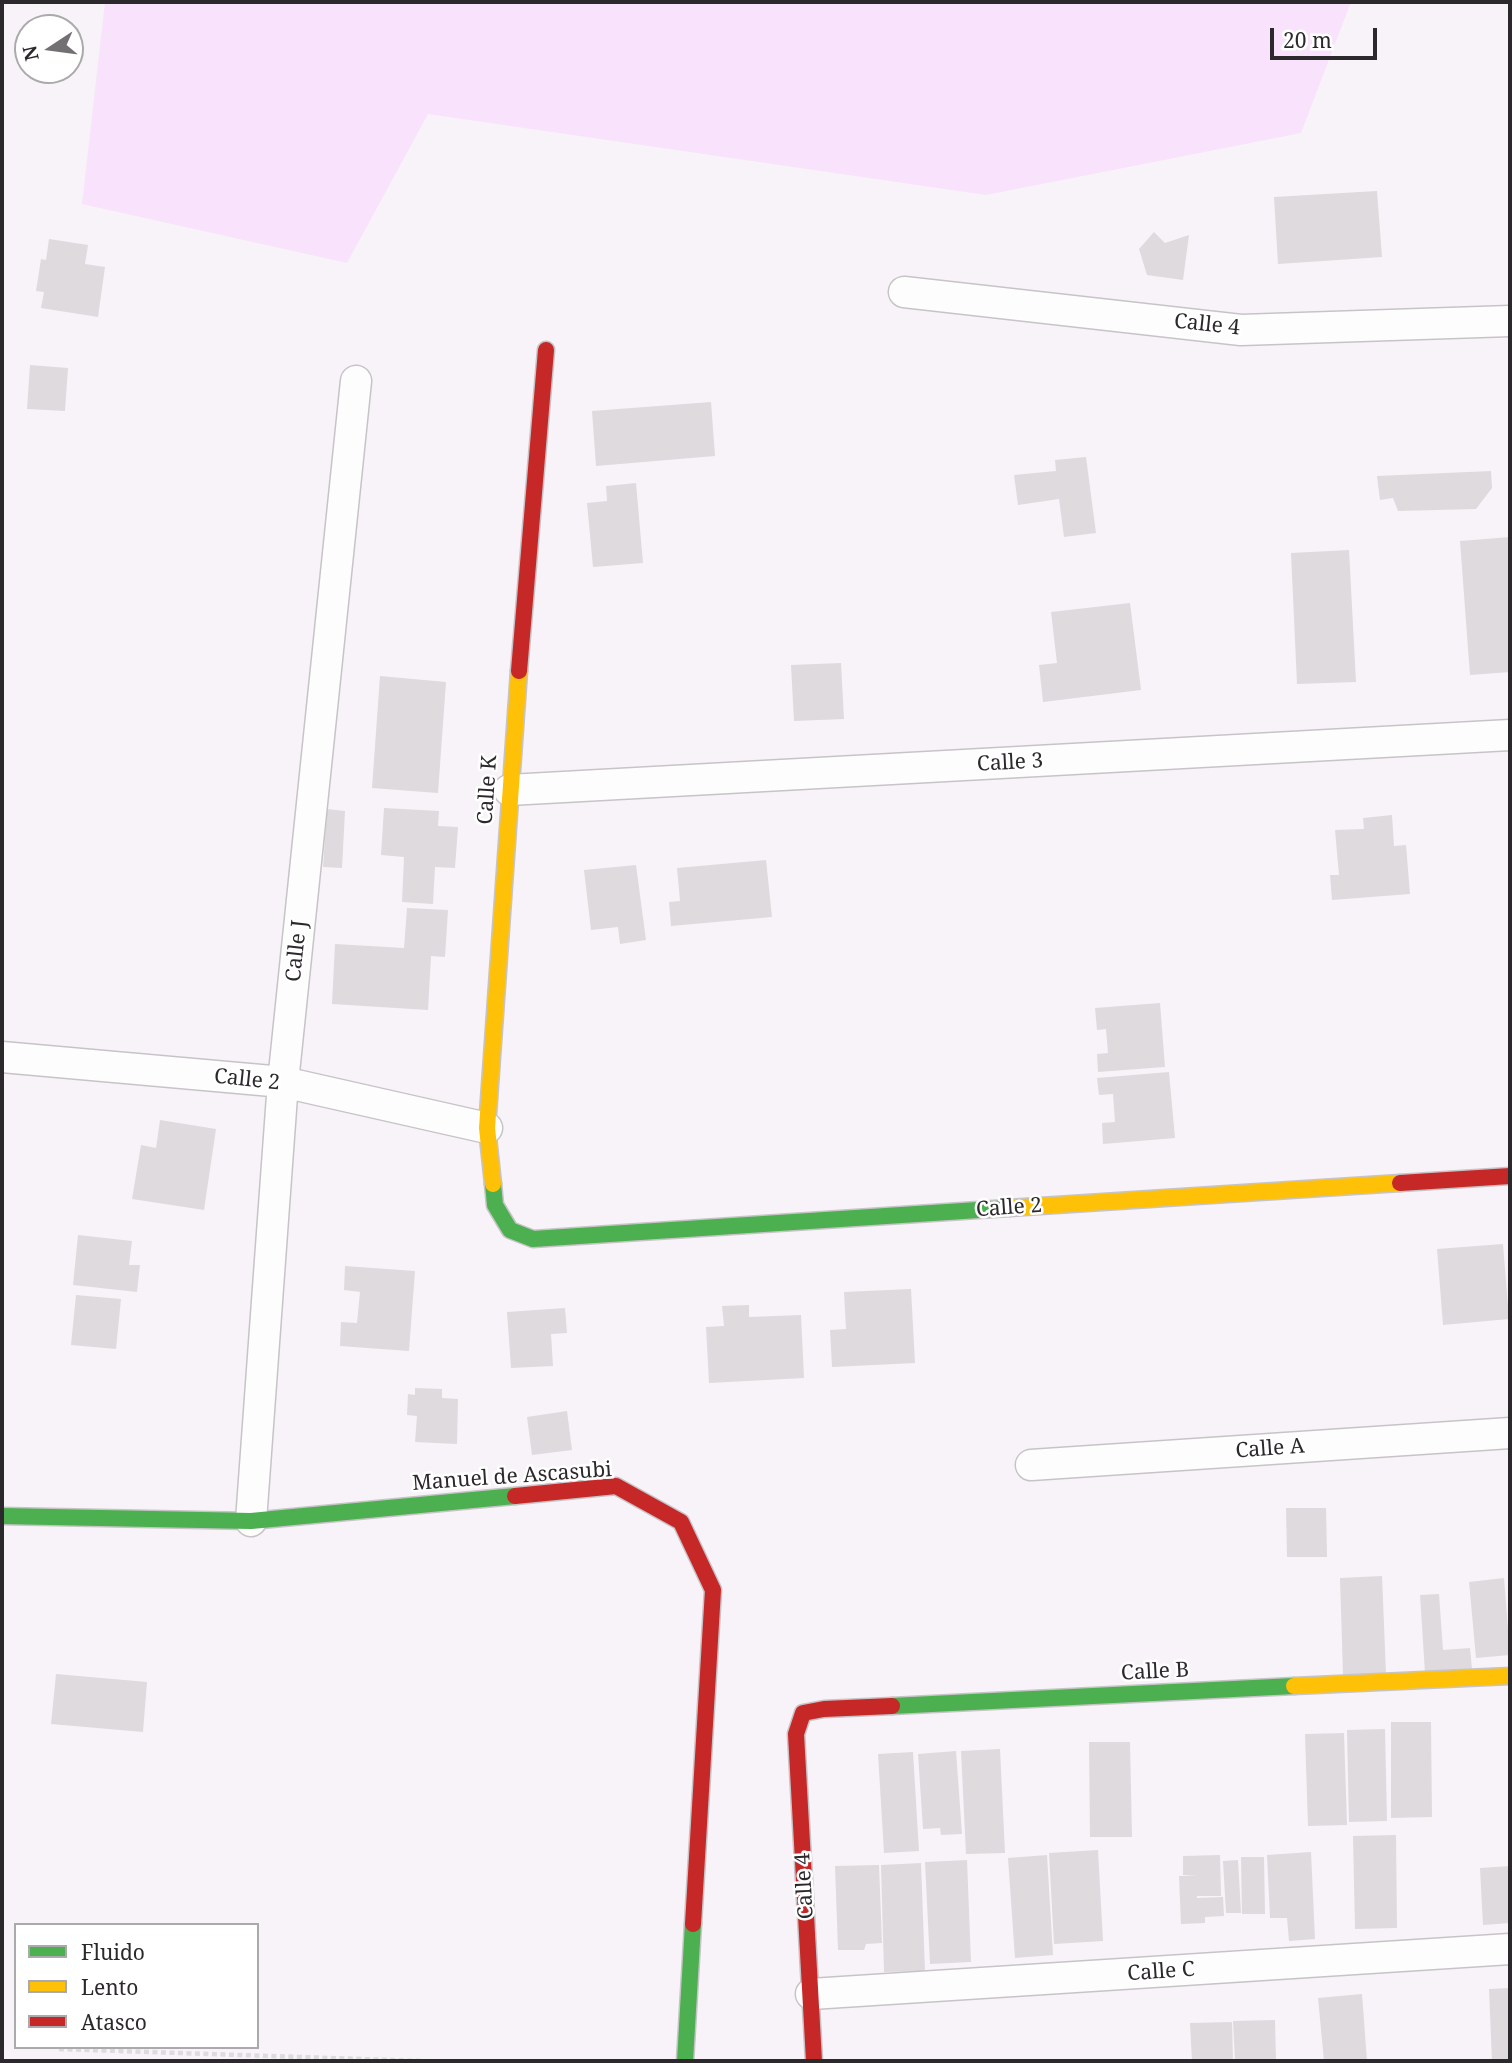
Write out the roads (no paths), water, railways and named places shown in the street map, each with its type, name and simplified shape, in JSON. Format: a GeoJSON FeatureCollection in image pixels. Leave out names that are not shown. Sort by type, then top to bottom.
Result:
{"type":"FeatureCollection","features":[{"type":"Feature","properties":{"kind":"street","name":"Calle 4"},"geometry":{"type":"LineString","coordinates":[[904,292],[1241,330],[1510,321]]}},
{"type":"Feature","properties":{"kind":"street","name":"Calle K"},"geometry":{"type":"LineString","coordinates":[[510,1230],[495,1205],[487,1128],[509,790],[546,350]]}},
{"type":"Feature","properties":{"kind":"street","name":"Calle J"},"geometry":{"type":"LineString","coordinates":[[251,1521],[283,1082],[356,381]]}},
{"type":"Feature","properties":{"kind":"street","name":"Calle 3"},"geometry":{"type":"LineString","coordinates":[[509,790],[1510,735]]}},
{"type":"Feature","properties":{"kind":"street","name":"Calle 2"},"geometry":{"type":"LineString","coordinates":[[2,1057],[283,1082],[487,1128]]}},
{"type":"Feature","properties":{"kind":"street","name":"Calle 2"},"geometry":{"type":"LineString","coordinates":[[510,1230],[533,1239],[1510,1176]]}},
{"type":"Feature","properties":{"kind":"street","name":"Calle A"},"geometry":{"type":"LineString","coordinates":[[1031,1465],[1510,1433]]}},
{"type":"Feature","properties":{"kind":"street","name":"Manuel de Ascasubi"},"geometry":{"type":"LineString","coordinates":[[2,1516],[251,1521],[617,1486],[681,1522],[713,1590],[685,2061]]}},
{"type":"Feature","properties":{"kind":"street","name":"Calle B"},"geometry":{"type":"LineString","coordinates":[[803,1713],[824,1709],[1510,1676]]}},
{"type":"Feature","properties":{"kind":"street","name":"Calle 4"},"geometry":{"type":"LineString","coordinates":[[803,1713],[796,1734],[814,2061]]}},
{"type":"Feature","properties":{"kind":"street","name":"Calle C"},"geometry":{"type":"LineString","coordinates":[[811,1994],[1510,1949]]}}]}
